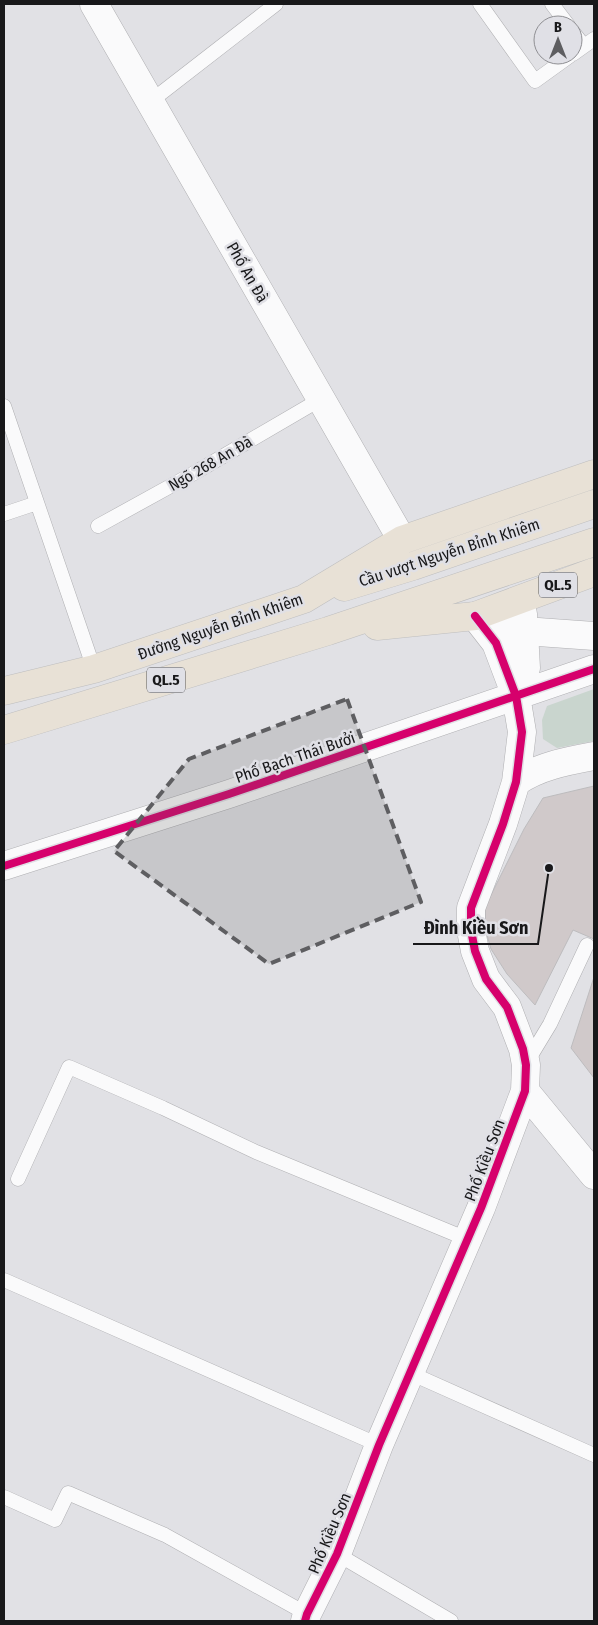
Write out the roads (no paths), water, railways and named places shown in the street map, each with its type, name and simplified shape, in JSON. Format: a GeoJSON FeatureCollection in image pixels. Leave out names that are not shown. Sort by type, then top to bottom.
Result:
{"type":"FeatureCollection","features":[{"type":"Feature","properties":{"kind":"highway","name":"Đường Nguyễn Bỉnh Khiêm"},"geometry":{"type":"LineString","coordinates":[[4,691],[94,669],[304,598],[402,540],[594,474]]}},
{"type":"Feature","properties":{"kind":"highway","name":"Cầu vượt Nguyễn Bỉnh Khiêm"},"geometry":{"type":"LineString","coordinates":[[304,598],[413,566],[594,504]]}},
{"type":"Feature","properties":{"kind":"highway","name":"QL.5"},"geometry":{"type":"LineString","coordinates":[[328,631],[594,542]]}},
{"type":"Feature","properties":{"kind":"highway","name":"QL.5"},"geometry":{"type":"LineString","coordinates":[[328,631],[475,616],[594,572]]}},
{"type":"Feature","properties":{"kind":"highway","name":"Đường Nguyễn Bỉnh Khiêm"},"geometry":{"type":"LineString","coordinates":[[4,730],[328,631]]}},
{"type":"Feature","properties":{"kind":"street","name":"Phố An Đà"},"geometry":{"type":"LineString","coordinates":[[94,4],[402,540]]}},
{"type":"Feature","properties":{"kind":"street"},"geometry":{"type":"LineString","coordinates":[[516,696],[526,668],[523,598]]}},
{"type":"Feature","properties":{"kind":"street"},"geometry":{"type":"LineString","coordinates":[[475,616],[524,632],[594,636]]}},
{"type":"Feature","properties":{"kind":"street"},"geometry":{"type":"LineString","coordinates":[[475,616],[496,643],[516,696],[522,732],[516,782],[503,824],[471,908],[471,930],[475,951],[486,979],[508,1007],[523,1049],[525,1078],[594,1175]]}},
{"type":"Feature","properties":{"kind":"street","name":"Phố Bạch Thái Bưởi"},"geometry":{"type":"LineString","coordinates":[[4,866],[229,794],[594,668]]}},
{"type":"Feature","properties":{"kind":"street"},"geometry":{"type":"LineString","coordinates":[[516,782],[528,774],[562,762],[594,756]]}},
{"type":"Feature","properties":{"kind":"street","name":"Phố Kiều Sơn"},"geometry":{"type":"LineString","coordinates":[[306,1618],[337,1554],[379,1445],[481,1208],[525,1078]]}},
{"type":"Feature","properties":{"kind":"lane"},"geometry":{"type":"LineString","coordinates":[[151,101],[276,4]]}},
{"type":"Feature","properties":{"kind":"lane"},"geometry":{"type":"LineString","coordinates":[[480,4],[535,81],[557,65]]}},
{"type":"Feature","properties":{"kind":"lane"},"geometry":{"type":"LineString","coordinates":[[552,4],[560,15]]}},
{"type":"Feature","properties":{"kind":"lane","name":"Ngõ 268 An Đà"},"geometry":{"type":"LineString","coordinates":[[98,526],[196,472],[321,399]]}},
{"type":"Feature","properties":{"kind":"lane"},"geometry":{"type":"LineString","coordinates":[[4,406],[94,669]]}},
{"type":"Feature","properties":{"kind":"lane"},"geometry":{"type":"LineString","coordinates":[[4,514],[37,503]]}},
{"type":"Feature","properties":{"kind":"lane"},"geometry":{"type":"LineString","coordinates":[[525,1078],[588,945]]}},
{"type":"Feature","properties":{"kind":"lane"},"geometry":{"type":"LineString","coordinates":[[18,1179],[69,1067],[163,1108],[256,1152],[467,1239]]}},
{"type":"Feature","properties":{"kind":"lane"},"geometry":{"type":"LineString","coordinates":[[4,1280],[379,1445]]}},
{"type":"Feature","properties":{"kind":"lane"},"geometry":{"type":"LineString","coordinates":[[410,1373],[594,1455]]}},
{"type":"Feature","properties":{"kind":"lane"},"geometry":{"type":"LineString","coordinates":[[4,1497],[55,1520],[68,1493],[165,1535],[306,1618]]}},
{"type":"Feature","properties":{"kind":"lane"},"geometry":{"type":"LineString","coordinates":[[337,1554],[451,1621]]}},
{"type":"Feature","properties":{"kind":"place","name":"Đình Kiều Sơn"},"geometry":{"type":"Point","coordinates":[549,868]}}]}
